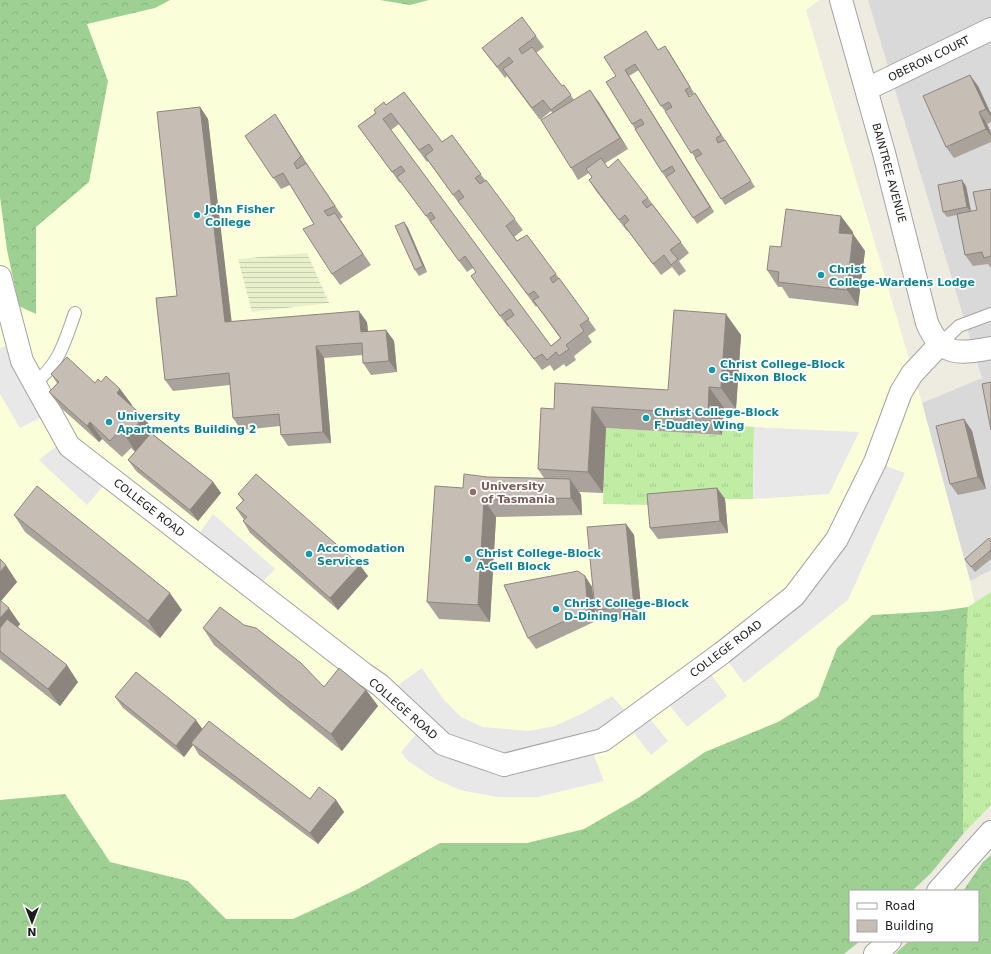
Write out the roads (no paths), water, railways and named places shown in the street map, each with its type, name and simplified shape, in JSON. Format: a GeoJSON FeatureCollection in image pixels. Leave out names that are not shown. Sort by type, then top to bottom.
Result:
{"type":"FeatureCollection","features":[{"type":"Feature","properties":{"kind":"street","name":"BAINTREE AVENUE"},"geometry":{"type":"LineString","coordinates":[[841,0],[867,89],[927,323],[931,332],[940,344]]}},
{"type":"Feature","properties":{"kind":"street","name":"OBERON COURT"},"geometry":{"type":"LineString","coordinates":[[867,89],[991,29]]}},
{"type":"Feature","properties":{"kind":"street","name":"COLLEGE ROAD"},"geometry":{"type":"LineString","coordinates":[[0,278],[22,361],[69,446],[380,685],[443,744],[504,764],[603,740],[739,640],[794,596],[837,539],[875,462],[901,392],[912,374],[940,344]]}},
{"type":"Feature","properties":{"kind":"street"},"geometry":{"type":"LineString","coordinates":[[940,344],[960,353],[991,348]]}},
{"type":"Feature","properties":{"kind":"street"},"geometry":{"type":"LineString","coordinates":[[939,890],[991,832]]}},
{"type":"Feature","properties":{"kind":"street"},"geometry":{"type":"LineString","coordinates":[[875,954],[889,942]]}},
{"type":"Feature","properties":{"kind":"lane"},"geometry":{"type":"LineString","coordinates":[[34,384],[45,375],[61,353],[75,313]]}},
{"type":"Feature","properties":{"kind":"lane"},"geometry":{"type":"LineString","coordinates":[[940,344],[959,326],[991,314]]}},
{"type":"Feature","properties":{"kind":"place","name":"John Fisher College"},"geometry":{"type":"Point","coordinates":[197,215]}},
{"type":"Feature","properties":{"kind":"place","name":"Christ College-Wardens Lodge"},"geometry":{"type":"Point","coordinates":[821,275]}},
{"type":"Feature","properties":{"kind":"place","name":"Christ College-Block G-Nixon Block"},"geometry":{"type":"Point","coordinates":[712,370]}},
{"type":"Feature","properties":{"kind":"place","name":"Christ College-Block F-Dudley Wing"},"geometry":{"type":"Point","coordinates":[646,418]}},
{"type":"Feature","properties":{"kind":"place","name":"University Apartments Building 2"},"geometry":{"type":"Point","coordinates":[109,422]}},
{"type":"Feature","properties":{"kind":"place","name":"University of Tasmania"},"geometry":{"type":"Point","coordinates":[473,492]}},
{"type":"Feature","properties":{"kind":"place","name":"Accomodation Services"},"geometry":{"type":"Point","coordinates":[309,554]}},
{"type":"Feature","properties":{"kind":"place","name":"Christ College-Block A-Gell Block"},"geometry":{"type":"Point","coordinates":[468,559]}},
{"type":"Feature","properties":{"kind":"place","name":"Christ College-Block D-Dining Hall"},"geometry":{"type":"Point","coordinates":[556,609]}}]}
